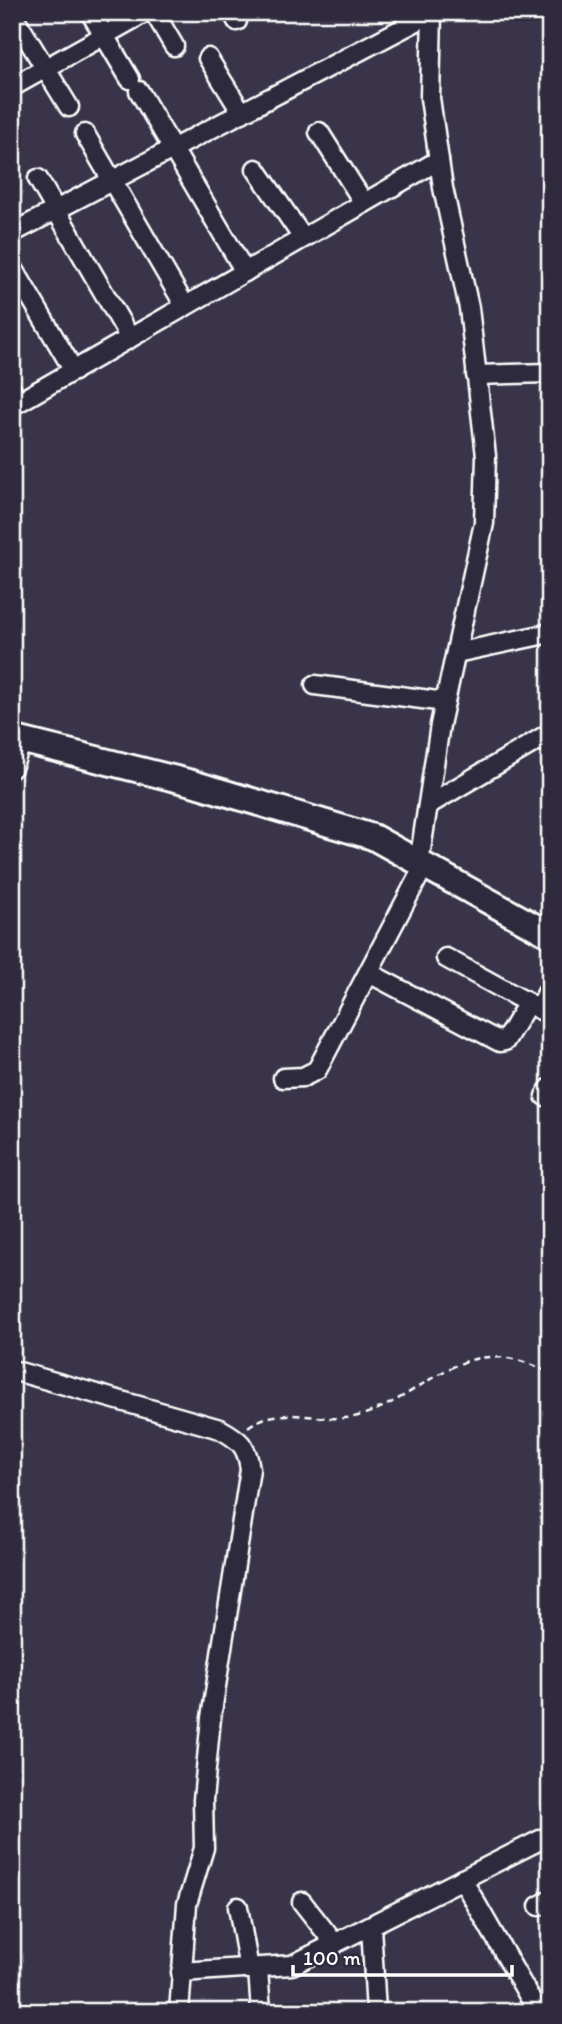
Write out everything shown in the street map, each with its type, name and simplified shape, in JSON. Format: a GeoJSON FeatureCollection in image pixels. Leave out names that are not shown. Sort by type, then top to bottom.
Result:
{"type":"FeatureCollection","features":[{"type":"Feature","properties":{"kind":"main road"},"geometry":{"type":"LineString","coordinates":[[17,740],[328,821],[373,837],[550,935]]}},
{"type":"Feature","properties":{"kind":"street"},"geometry":{"type":"LineString","coordinates":[[90,12],[245,272]]}},
{"type":"Feature","properties":{"kind":"street"},"geometry":{"type":"LineString","coordinates":[[12,87],[146,12]]}},
{"type":"Feature","properties":{"kind":"street"},"geometry":{"type":"LineString","coordinates":[[154,12],[174,46]]}},
{"type":"Feature","properties":{"kind":"street"},"geometry":{"type":"LineString","coordinates":[[12,233],[432,12],[430,98],[439,159],[469,308],[487,491],[484,523],[445,702],[428,805],[422,865],[317,1070],[303,1077],[283,1078]]}},
{"type":"Feature","properties":{"kind":"street"},"geometry":{"type":"LineString","coordinates":[[19,25],[69,107]]}},
{"type":"Feature","properties":{"kind":"street"},"geometry":{"type":"LineString","coordinates":[[208,58],[242,113]]}},
{"type":"Feature","properties":{"kind":"street"},"geometry":{"type":"LineString","coordinates":[[319,132],[365,202]]}},
{"type":"Feature","properties":{"kind":"street"},"geometry":{"type":"LineString","coordinates":[[85,134],[185,306]]}},
{"type":"Feature","properties":{"kind":"street"},"geometry":{"type":"LineString","coordinates":[[12,391],[19,402],[439,159]]}},
{"type":"Feature","properties":{"kind":"street"},"geometry":{"type":"LineString","coordinates":[[256,169],[303,238]]}},
{"type":"Feature","properties":{"kind":"street"},"geometry":{"type":"LineString","coordinates":[[38,178],[130,338]]}},
{"type":"Feature","properties":{"kind":"street"},"geometry":{"type":"LineString","coordinates":[[12,266],[74,370]]}},
{"type":"Feature","properties":{"kind":"street"},"geometry":{"type":"LineString","coordinates":[[475,375],[550,373]]}},
{"type":"Feature","properties":{"kind":"street"},"geometry":{"type":"LineString","coordinates":[[456,653],[550,633]]}},
{"type":"Feature","properties":{"kind":"street"},"geometry":{"type":"LineString","coordinates":[[315,685],[445,702]]}},
{"type":"Feature","properties":{"kind":"street"},"geometry":{"type":"LineString","coordinates":[[428,805],[550,733]]}},
{"type":"Feature","properties":{"kind":"street"},"geometry":{"type":"LineString","coordinates":[[12,768],[17,740]]}},
{"type":"Feature","properties":{"kind":"street"},"geometry":{"type":"LineString","coordinates":[[446,958],[539,1009]]}},
{"type":"Feature","properties":{"kind":"street"},"geometry":{"type":"LineString","coordinates":[[369,973],[500,1042],[505,1041],[539,1009],[550,987]]}},
{"type":"Feature","properties":{"kind":"street"},"geometry":{"type":"LineString","coordinates":[[12,1370],[220,1429],[240,1440],[247,1450],[250,1469],[211,1718],[203,1800],[204,1848],[187,1904],[179,2012]]}},
{"type":"Feature","properties":{"kind":"street"},"geometry":{"type":"LineString","coordinates":[[181,1972],[292,1965],[550,1835]]}},
{"type":"Feature","properties":{"kind":"street"},"geometry":{"type":"LineString","coordinates":[[462,1879],[538,2012]]}},
{"type":"Feature","properties":{"kind":"street"},"geometry":{"type":"LineString","coordinates":[[302,1902],[335,1944]]}},
{"type":"Feature","properties":{"kind":"street"},"geometry":{"type":"LineString","coordinates":[[238,1907],[261,2012]]}},
{"type":"Feature","properties":{"kind":"street"},"geometry":{"type":"LineString","coordinates":[[371,1926],[376,2012]]}},
{"type":"Feature","properties":{"kind":"path"},"geometry":{"type":"LineString","coordinates":[[240,1440],[247,1427],[270,1414],[361,1415],[456,1363],[493,1357],[516,1359],[550,1373]]}}]}
